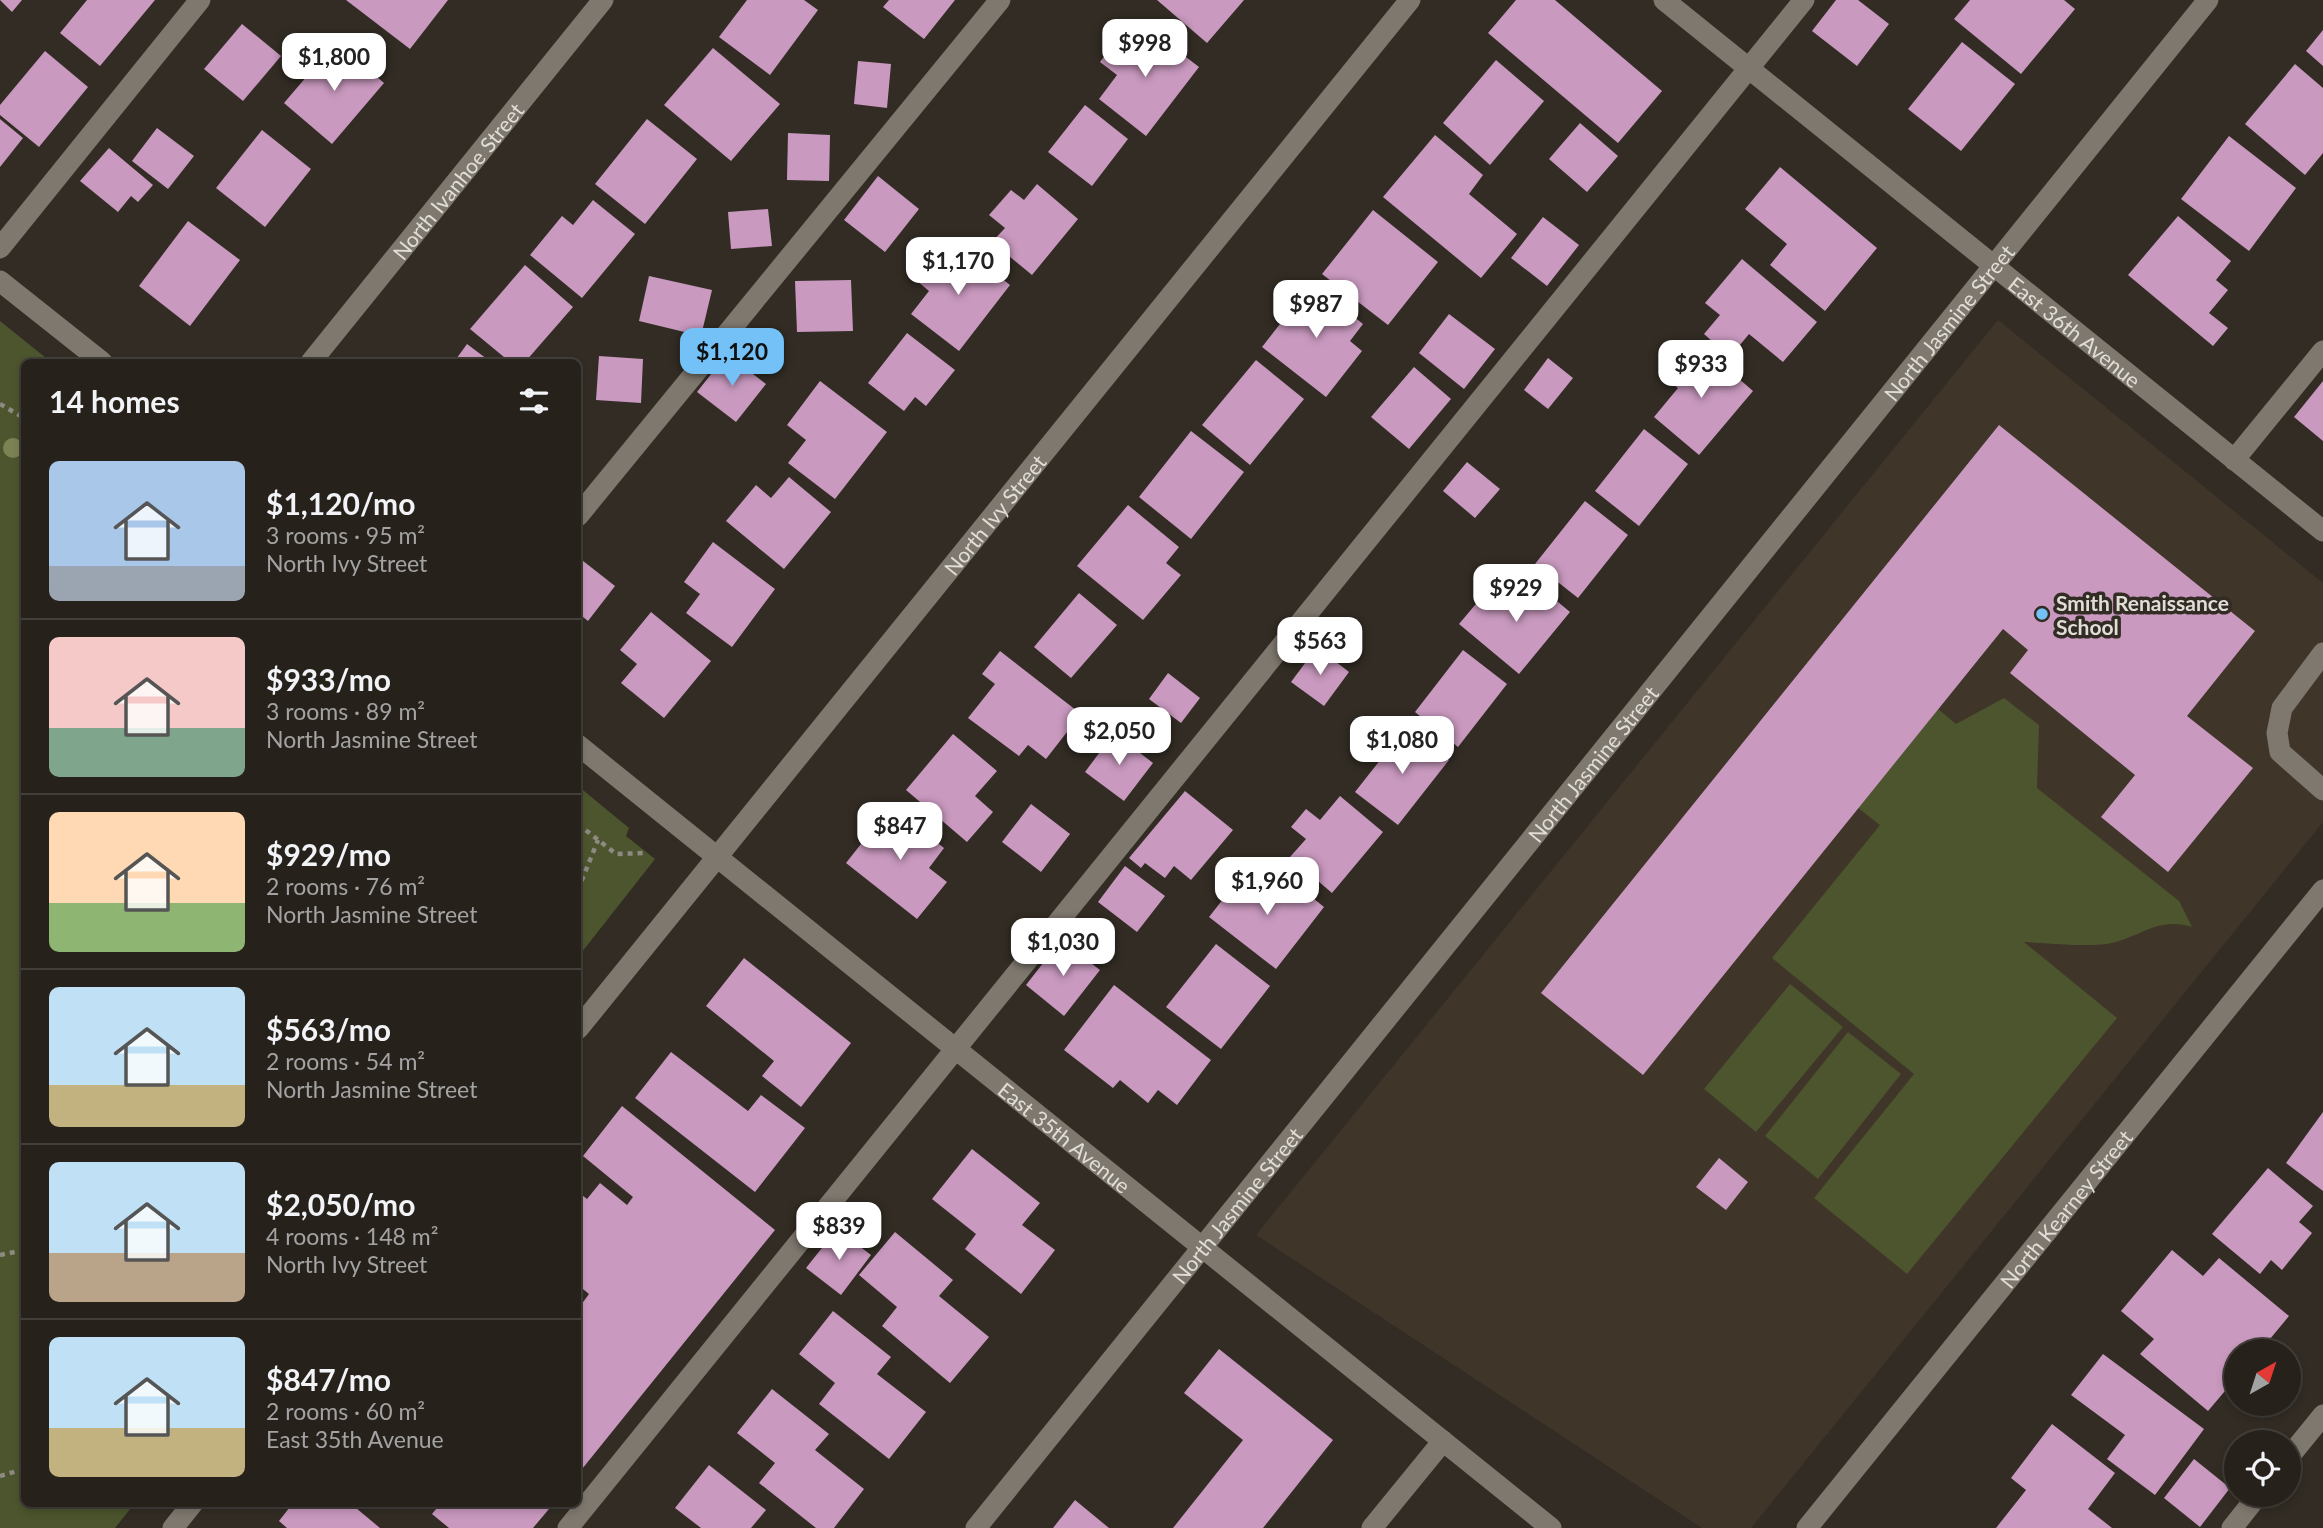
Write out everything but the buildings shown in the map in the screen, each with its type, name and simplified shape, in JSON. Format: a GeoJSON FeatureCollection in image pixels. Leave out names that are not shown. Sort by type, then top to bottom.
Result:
{"type":"FeatureCollection","features":[{"type":"Feature","properties":{"kind":"street"},"geometry":{"type":"LineString","coordinates":[[0,248],[200,0]]}},
{"type":"Feature","properties":{"kind":"street","name":"North Ivanhoe Street"},"geometry":{"type":"LineString","coordinates":[[313,359],[603,0]]}},
{"type":"Feature","properties":{"kind":"street"},"geometry":{"type":"LineString","coordinates":[[581,512],[1000,0]]}},
{"type":"Feature","properties":{"kind":"street","name":"North Ivy Street"},"geometry":{"type":"LineString","coordinates":[[581,1025],[1410,0]]}},
{"type":"Feature","properties":{"kind":"street","name":"East 36th Avenue"},"geometry":{"type":"LineString","coordinates":[[1664,0],[2323,531]]}},
{"type":"Feature","properties":{"kind":"street"},"geometry":{"type":"LineString","coordinates":[[568,1528],[1804,0]]}},
{"type":"Feature","properties":{"kind":"street","name":"North Jasmine Street"},"geometry":{"type":"LineString","coordinates":[[975,1528],[2208,0]]}},
{"type":"Feature","properties":{"kind":"street"},"geometry":{"type":"LineString","coordinates":[[0,281],[98,359]]}},
{"type":"Feature","properties":{"kind":"street"},"geometry":{"type":"LineString","coordinates":[[2234,460],[2323,351]]}},
{"type":"Feature","properties":{"kind":"street"},"geometry":{"type":"LineString","coordinates":[[2323,653],[2282,708],[2277,733],[2280,752],[2323,790]]}},
{"type":"Feature","properties":{"kind":"street","name":"East 35th Avenue"},"geometry":{"type":"LineString","coordinates":[[581,747],[1551,1528]]}},
{"type":"Feature","properties":{"kind":"street","name":"North Kearney Street"},"geometry":{"type":"LineString","coordinates":[[1807,1528],[2323,890]]}},
{"type":"Feature","properties":{"kind":"street"},"geometry":{"type":"LineString","coordinates":[[2301,1442],[2323,1415]]}},
{"type":"Feature","properties":{"kind":"street"},"geometry":{"type":"LineString","coordinates":[[1372,1528],[1443,1441]]}},
{"type":"Feature","properties":{"kind":"street"},"geometry":{"type":"LineString","coordinates":[[173,1528],[190,1507]]}},
{"type":"Feature","properties":{"kind":"street"},"geometry":{"type":"LineString","coordinates":[[2232,1528],[2249,1507]]}},
{"type":"Feature","properties":{"kind":"path"},"geometry":{"type":"LineString","coordinates":[[0,404],[21,416]]}},
{"type":"Feature","properties":{"kind":"path"},"geometry":{"type":"LineString","coordinates":[[581,826],[617,854],[643,853]]}},
{"type":"Feature","properties":{"kind":"path"},"geometry":{"type":"LineString","coordinates":[[581,882],[598,840]]}},
{"type":"Feature","properties":{"kind":"path"},"geometry":{"type":"LineString","coordinates":[[0,1255],[21,1251]]}},
{"type":"Feature","properties":{"kind":"path"},"geometry":{"type":"LineString","coordinates":[[0,1476],[21,1470]]}},
{"type":"Feature","properties":{"kind":"shaded area"},"geometry":{"type":"Polygon","coordinates":[[[1998,320],[2323,583],[2323,822],[1751,1528],[1702,1528],[1256,1235],[1998,320]]]}},
{"type":"Feature","properties":{"kind":"green space"},"geometry":{"type":"Polygon","coordinates":[[[0,321],[47,359],[21,359],[21,1507],[132,1507],[115,1528],[0,1528],[0,321]]]}},
{"type":"Feature","properties":{"kind":"green space"},"geometry":{"type":"Polygon","coordinates":[[[2004,698],[2039,725],[2037,788],[2179,901],[2192,927],[2179,924],[2158,926],[2107,944],[2024,942],[2117,1018],[1907,1274],[1814,1198],[1914,1074],[1772,958],[1880,825],[1858,808],[1938,709],[1956,724],[2004,698]]]}},
{"type":"Feature","properties":{"kind":"green space"},"geometry":{"type":"Polygon","coordinates":[[[581,788],[629,828],[626,836],[655,859],[581,953],[581,788]]]}},
{"type":"Feature","properties":{"kind":"green space"},"geometry":{"type":"Polygon","coordinates":[[[1790,984],[1843,1027],[1756,1132],[1704,1089],[1790,984]]]}},
{"type":"Feature","properties":{"kind":"green space"},"geometry":{"type":"Polygon","coordinates":[[[1848,1032],[1901,1074],[1818,1179],[1765,1136],[1848,1032]]]}},
{"type":"Feature","properties":{"kind":"place","name":"Smith Renaissance School"},"geometry":{"type":"Point","coordinates":[2042,614]}}]}
